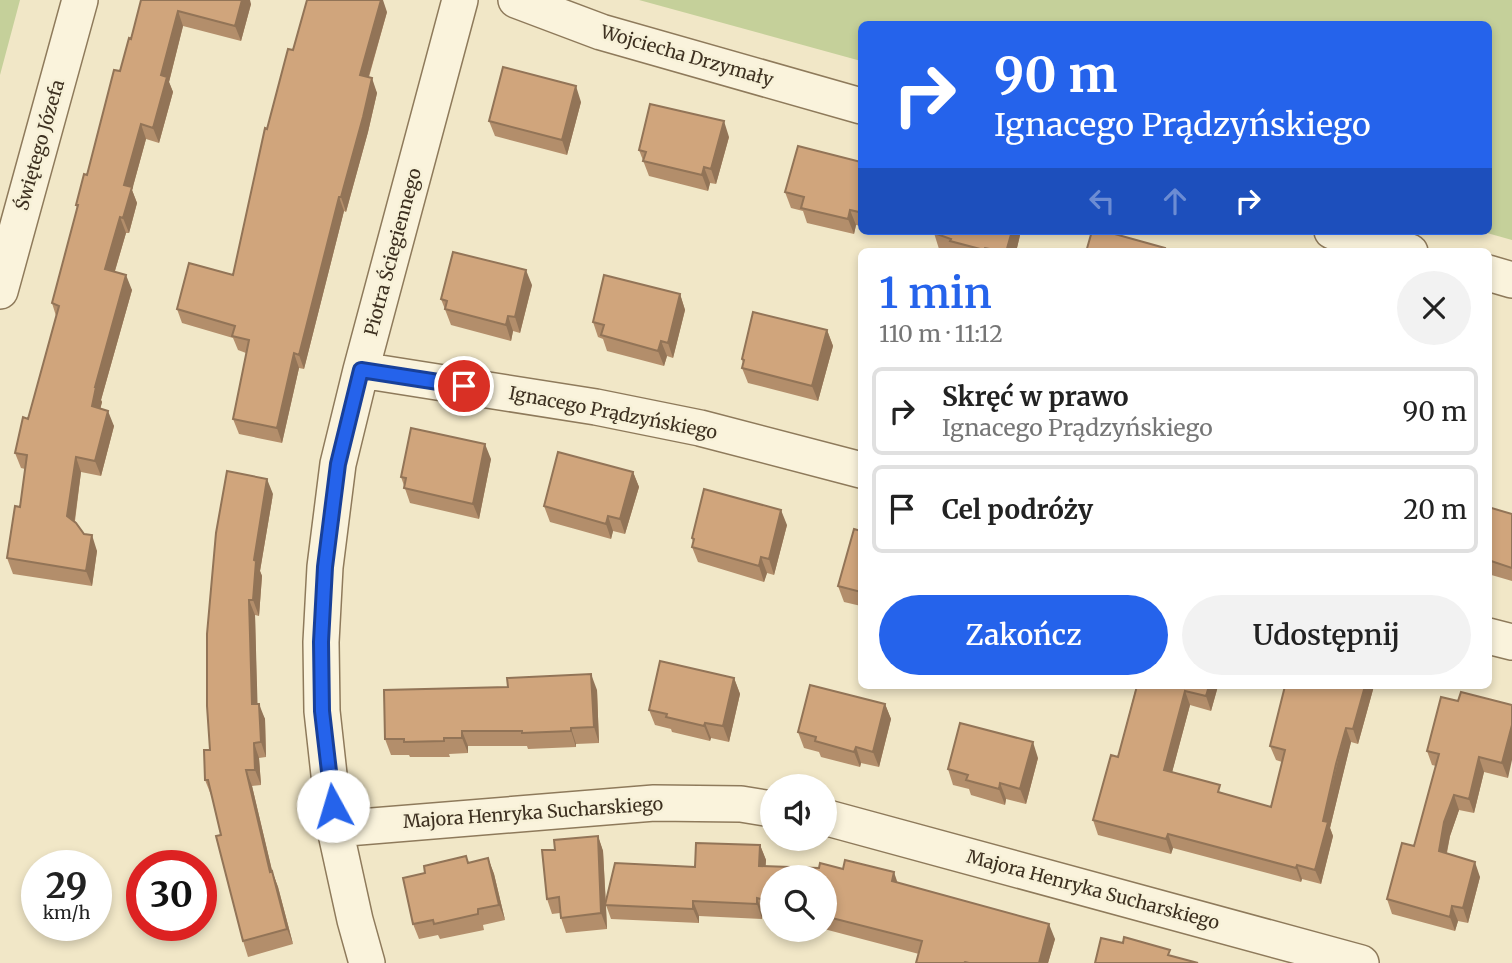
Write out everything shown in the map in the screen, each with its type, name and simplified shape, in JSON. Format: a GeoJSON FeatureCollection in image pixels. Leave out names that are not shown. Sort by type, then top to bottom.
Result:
{"type":"FeatureCollection","features":[{"type":"Feature","properties":{"kind":"street","name":"Świętego Józefa"},"geometry":{"type":"LineString","coordinates":[[0,291],[80,0]]}},
{"type":"Feature","properties":{"kind":"street","name":"Piotra Ściegiennego"},"geometry":{"type":"LineString","coordinates":[[368,963],[355,920],[335,829],[322,711],[321,642],[325,567],[338,464],[460,0]]}},
{"type":"Feature","properties":{"kind":"street","name":"Wojciecha Drzymały"},"geometry":{"type":"LineString","coordinates":[[516,0],[601,32],[858,105]]}},
{"type":"Feature","properties":{"kind":"street"},"geometry":{"type":"LineString","coordinates":[[1347,235],[1395,248]]}},
{"type":"Feature","properties":{"kind":"street"},"geometry":{"type":"LineString","coordinates":[[1492,274],[1512,280]]}},
{"type":"Feature","properties":{"kind":"street","name":"Ignacego Prądzyńskiego"},"geometry":{"type":"LineString","coordinates":[[361,370],[596,407],[700,428],[858,469]]}},
{"type":"Feature","properties":{"kind":"street"},"geometry":{"type":"LineString","coordinates":[[1492,637],[1512,642]]}},
{"type":"Feature","properties":{"kind":"street","name":"Majora Henryka Sucharskiego"},"geometry":{"type":"LineString","coordinates":[[335,829],[654,803],[741,804],[760,807]]}},
{"type":"Feature","properties":{"kind":"street","name":"Majora Henryka Sucharskiego"},"geometry":{"type":"LineString","coordinates":[[837,821],[1361,963]]}},
{"type":"Feature","properties":{"kind":"green space"},"geometry":{"type":"Polygon","coordinates":[[[0,0],[20,0],[0,75],[0,0]]]}},
{"type":"Feature","properties":{"kind":"green space"},"geometry":{"type":"Polygon","coordinates":[[[639,0],[1512,0],[1512,240],[1492,234],[1492,21],[858,21],[858,60],[639,0]]]}},
{"type":"Feature","properties":{"kind":"building"},"geometry":{"type":"Polygon","coordinates":[[[141,0],[242,0],[235,26],[178,11],[161,75],[167,77],[153,128],[141,124],[124,185],[132,187],[105,269],[126,275],[92,406],[108,411],[95,461],[76,457],[67,516],[84,534],[92,535],[86,571],[7,558],[15,506],[20,507],[27,455],[15,453],[23,417],[28,419],[59,306],[52,303],[84,174],[87,175],[114,70],[120,71],[141,0]]]}},
{"type":"Feature","properties":{"kind":"building"},"geometry":{"type":"Polygon","coordinates":[[[307,0],[381,0],[360,75],[372,78],[363,117],[339,197],[299,355],[294,353],[277,428],[233,419],[249,340],[232,336],[235,326],[177,309],[189,263],[233,275],[265,128],[267,129],[288,49],[293,50],[307,0]]]}},
{"type":"Feature","properties":{"kind":"building"},"geometry":{"type":"Polygon","coordinates":[[[503,67],[576,86],[562,140],[489,121],[503,67]]]}},
{"type":"Feature","properties":{"kind":"building"},"geometry":{"type":"Polygon","coordinates":[[[650,104],[724,121],[711,169],[704,167],[702,175],[643,161],[646,152],[639,150],[650,104]]]}},
{"type":"Feature","properties":{"kind":"building"},"geometry":{"type":"Polygon","coordinates":[[[798,146],[858,161],[858,212],[850,210],[848,219],[801,208],[804,197],[785,192],[798,146]]]}},
{"type":"Feature","properties":{"kind":"building"},"geometry":{"type":"Polygon","coordinates":[[[940,235],[1011,235],[1007,248],[976,248],[950,241],[951,239],[940,235]]]}},
{"type":"Feature","properties":{"kind":"building"},"geometry":{"type":"Polygon","coordinates":[[[1091,235],[1118,235],[1165,248],[1087,248],[1091,235]]]}},
{"type":"Feature","properties":{"kind":"building"},"geometry":{"type":"Polygon","coordinates":[[[453,252],[526,270],[515,317],[508,316],[506,325],[445,309],[447,301],[441,299],[453,252]]]}},
{"type":"Feature","properties":{"kind":"building"},"geometry":{"type":"Polygon","coordinates":[[[604,275],[680,294],[668,343],[661,341],[658,351],[601,335],[604,325],[593,322],[604,275]]]}},
{"type":"Feature","properties":{"kind":"building"},"geometry":{"type":"Polygon","coordinates":[[[753,312],[827,330],[812,386],[742,368],[753,312]]]}},
{"type":"Feature","properties":{"kind":"building"},"geometry":{"type":"Polygon","coordinates":[[[411,428],[485,444],[473,504],[404,488],[406,478],[401,477],[411,428]]]}},
{"type":"Feature","properties":{"kind":"building"},"geometry":{"type":"Polygon","coordinates":[[[558,452],[633,472],[620,519],[608,516],[606,524],[544,506],[558,452]]]}},
{"type":"Feature","properties":{"kind":"building"},"geometry":{"type":"Polygon","coordinates":[[[227,471],[267,479],[254,560],[253,600],[249,600],[252,704],[259,704],[261,742],[254,743],[255,770],[246,770],[270,872],[272,871],[287,929],[243,941],[216,836],[221,835],[208,780],[205,780],[204,750],[210,750],[207,634],[216,533],[227,471]]]}},
{"type":"Feature","properties":{"kind":"building"},"geometry":{"type":"Polygon","coordinates":[[[704,489],[781,510],[769,559],[761,557],[759,566],[692,547],[704,489]]]}},
{"type":"Feature","properties":{"kind":"building"},"geometry":{"type":"Polygon","coordinates":[[[1492,508],[1512,514],[1512,568],[1492,561],[1492,508]]]}},
{"type":"Feature","properties":{"kind":"building"},"geometry":{"type":"Polygon","coordinates":[[[854,529],[858,530],[858,591],[838,586],[854,529]]]}},
{"type":"Feature","properties":{"kind":"building"},"geometry":{"type":"Polygon","coordinates":[[[660,661],[734,678],[723,726],[705,723],[704,726],[649,710],[660,661]]]}},
{"type":"Feature","properties":{"kind":"building"},"geometry":{"type":"Polygon","coordinates":[[[591,674],[594,727],[522,733],[462,731],[462,738],[444,738],[444,741],[404,742],[404,739],[385,739],[384,690],[508,687],[507,678],[591,674]]]}},
{"type":"Feature","properties":{"kind":"building"},"geometry":{"type":"Polygon","coordinates":[[[810,685],[885,704],[873,752],[856,747],[854,752],[815,741],[816,737],[798,732],[810,685]]]}},
{"type":"Feature","properties":{"kind":"building"},"geometry":{"type":"Polygon","coordinates":[[[1136,689],[1208,689],[1206,696],[1185,691],[1164,770],[1220,785],[1218,792],[1271,807],[1285,750],[1270,746],[1284,689],[1364,689],[1353,729],[1346,728],[1336,764],[1323,821],[1328,822],[1315,870],[1297,865],[1296,868],[1168,834],[1166,839],[1093,820],[1111,755],[1118,757],[1136,689]]]}},
{"type":"Feature","properties":{"kind":"building"},"geometry":{"type":"Polygon","coordinates":[[[1461,692],[1512,705],[1512,725],[1502,763],[1479,757],[1469,799],[1454,795],[1444,822],[1439,851],[1475,862],[1463,908],[1452,906],[1450,917],[1387,899],[1402,843],[1414,846],[1439,754],[1427,751],[1441,697],[1458,701],[1461,692]]]}},
{"type":"Feature","properties":{"kind":"building"},"geometry":{"type":"Polygon","coordinates":[[[960,723],[1033,742],[1020,789],[1000,783],[999,789],[966,780],[968,775],[948,769],[960,723]]]}},
{"type":"Feature","properties":{"kind":"building"},"geometry":{"type":"Polygon","coordinates":[[[598,836],[601,913],[561,918],[559,897],[547,899],[542,850],[555,850],[554,840],[598,836]]]}},
{"type":"Feature","properties":{"kind":"building"},"geometry":{"type":"Polygon","coordinates":[[[696,843],[760,845],[760,899],[757,898],[757,904],[693,901],[693,909],[605,905],[615,863],[695,867],[696,843]]]}},
{"type":"Feature","properties":{"kind":"building"},"geometry":{"type":"Polygon","coordinates":[[[466,856],[468,863],[488,858],[499,905],[478,909],[478,914],[434,924],[433,920],[413,924],[403,878],[425,873],[424,866],[466,856]]]}},
{"type":"Feature","properties":{"kind":"building"},"geometry":{"type":"Polygon","coordinates":[[[845,860],[894,872],[892,881],[1049,924],[1039,963],[916,963],[922,941],[837,919],[837,867],[843,869],[845,860]]]}},
{"type":"Feature","properties":{"kind":"building"},"geometry":{"type":"Polygon","coordinates":[[[1124,937],[1170,950],[1168,955],[1198,963],[1095,963],[1101,938],[1123,943],[1124,937]]]}},
{"type":"Feature","properties":{"kind":"route"},"geometry":{"type":"LineString","coordinates":[[333,806],[322,711],[321,642],[325,567],[338,464],[361,370],[464,386]]}}]}
